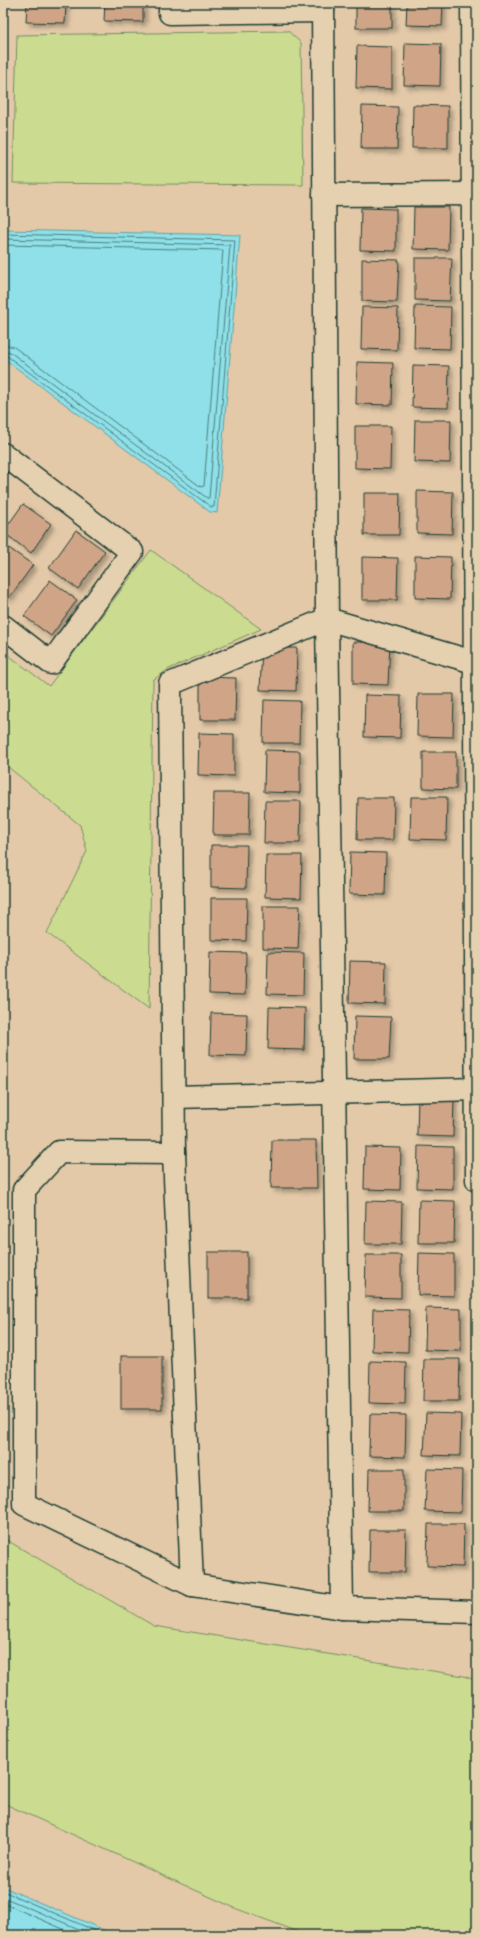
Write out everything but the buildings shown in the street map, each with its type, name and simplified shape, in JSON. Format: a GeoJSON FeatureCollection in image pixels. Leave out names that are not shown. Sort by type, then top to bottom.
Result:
{"type":"FeatureCollection","features":[{"type":"Feature","properties":{"kind":"street"},"geometry":{"type":"LineString","coordinates":[[170,3],[170,13],[323,7],[327,619],[342,1608]]}},
{"type":"Feature","properties":{"kind":"street"},"geometry":{"type":"LineString","coordinates":[[472,3],[475,150],[477,1180]]}},
{"type":"Feature","properties":{"kind":"street"},"geometry":{"type":"LineString","coordinates":[[324,195],[474,194]]}},
{"type":"Feature","properties":{"kind":"street"},"geometry":{"type":"LineString","coordinates":[[3,454],[132,552],[51,663],[3,626]]}},
{"type":"Feature","properties":{"kind":"street"},"geometry":{"type":"LineString","coordinates":[[192,1585],[174,1153],[170,684],[327,619],[477,663]]}},
{"type":"Feature","properties":{"kind":"street"},"geometry":{"type":"LineString","coordinates":[[174,1097],[476,1089]]}},
{"type":"Feature","properties":{"kind":"street"},"geometry":{"type":"LineString","coordinates":[[174,1153],[59,1152],[24,1190],[24,1504],[192,1585],[342,1608],[477,1612]]}},
{"type":"Feature","properties":{"kind":"green space"},"geometry":{"type":"Polygon","coordinates":[[[288,31],[301,43],[303,185],[13,183],[17,35],[288,31]]]}},
{"type":"Feature","properties":{"kind":"green space"},"geometry":{"type":"Polygon","coordinates":[[[151,550],[261,629],[169,669],[153,680],[149,1009],[47,933],[87,851],[80,825],[3,763],[3,651],[49,686],[151,550]]]}},
{"type":"Feature","properties":{"kind":"green space"},"geometry":{"type":"Polygon","coordinates":[[[3,1538],[154,1626],[464,1676],[477,1681],[477,1935],[307,1935],[237,1909],[3,1803],[3,1538]]]}},
{"type":"Feature","properties":{"kind":"water"},"geometry":{"type":"Polygon","coordinates":[[[3,230],[240,235],[217,513],[210,512],[3,358],[3,230]]]}},
{"type":"Feature","properties":{"kind":"water"},"geometry":{"type":"Polygon","coordinates":[[[3,1887],[116,1935],[3,1935],[3,1887]]]}}]}
